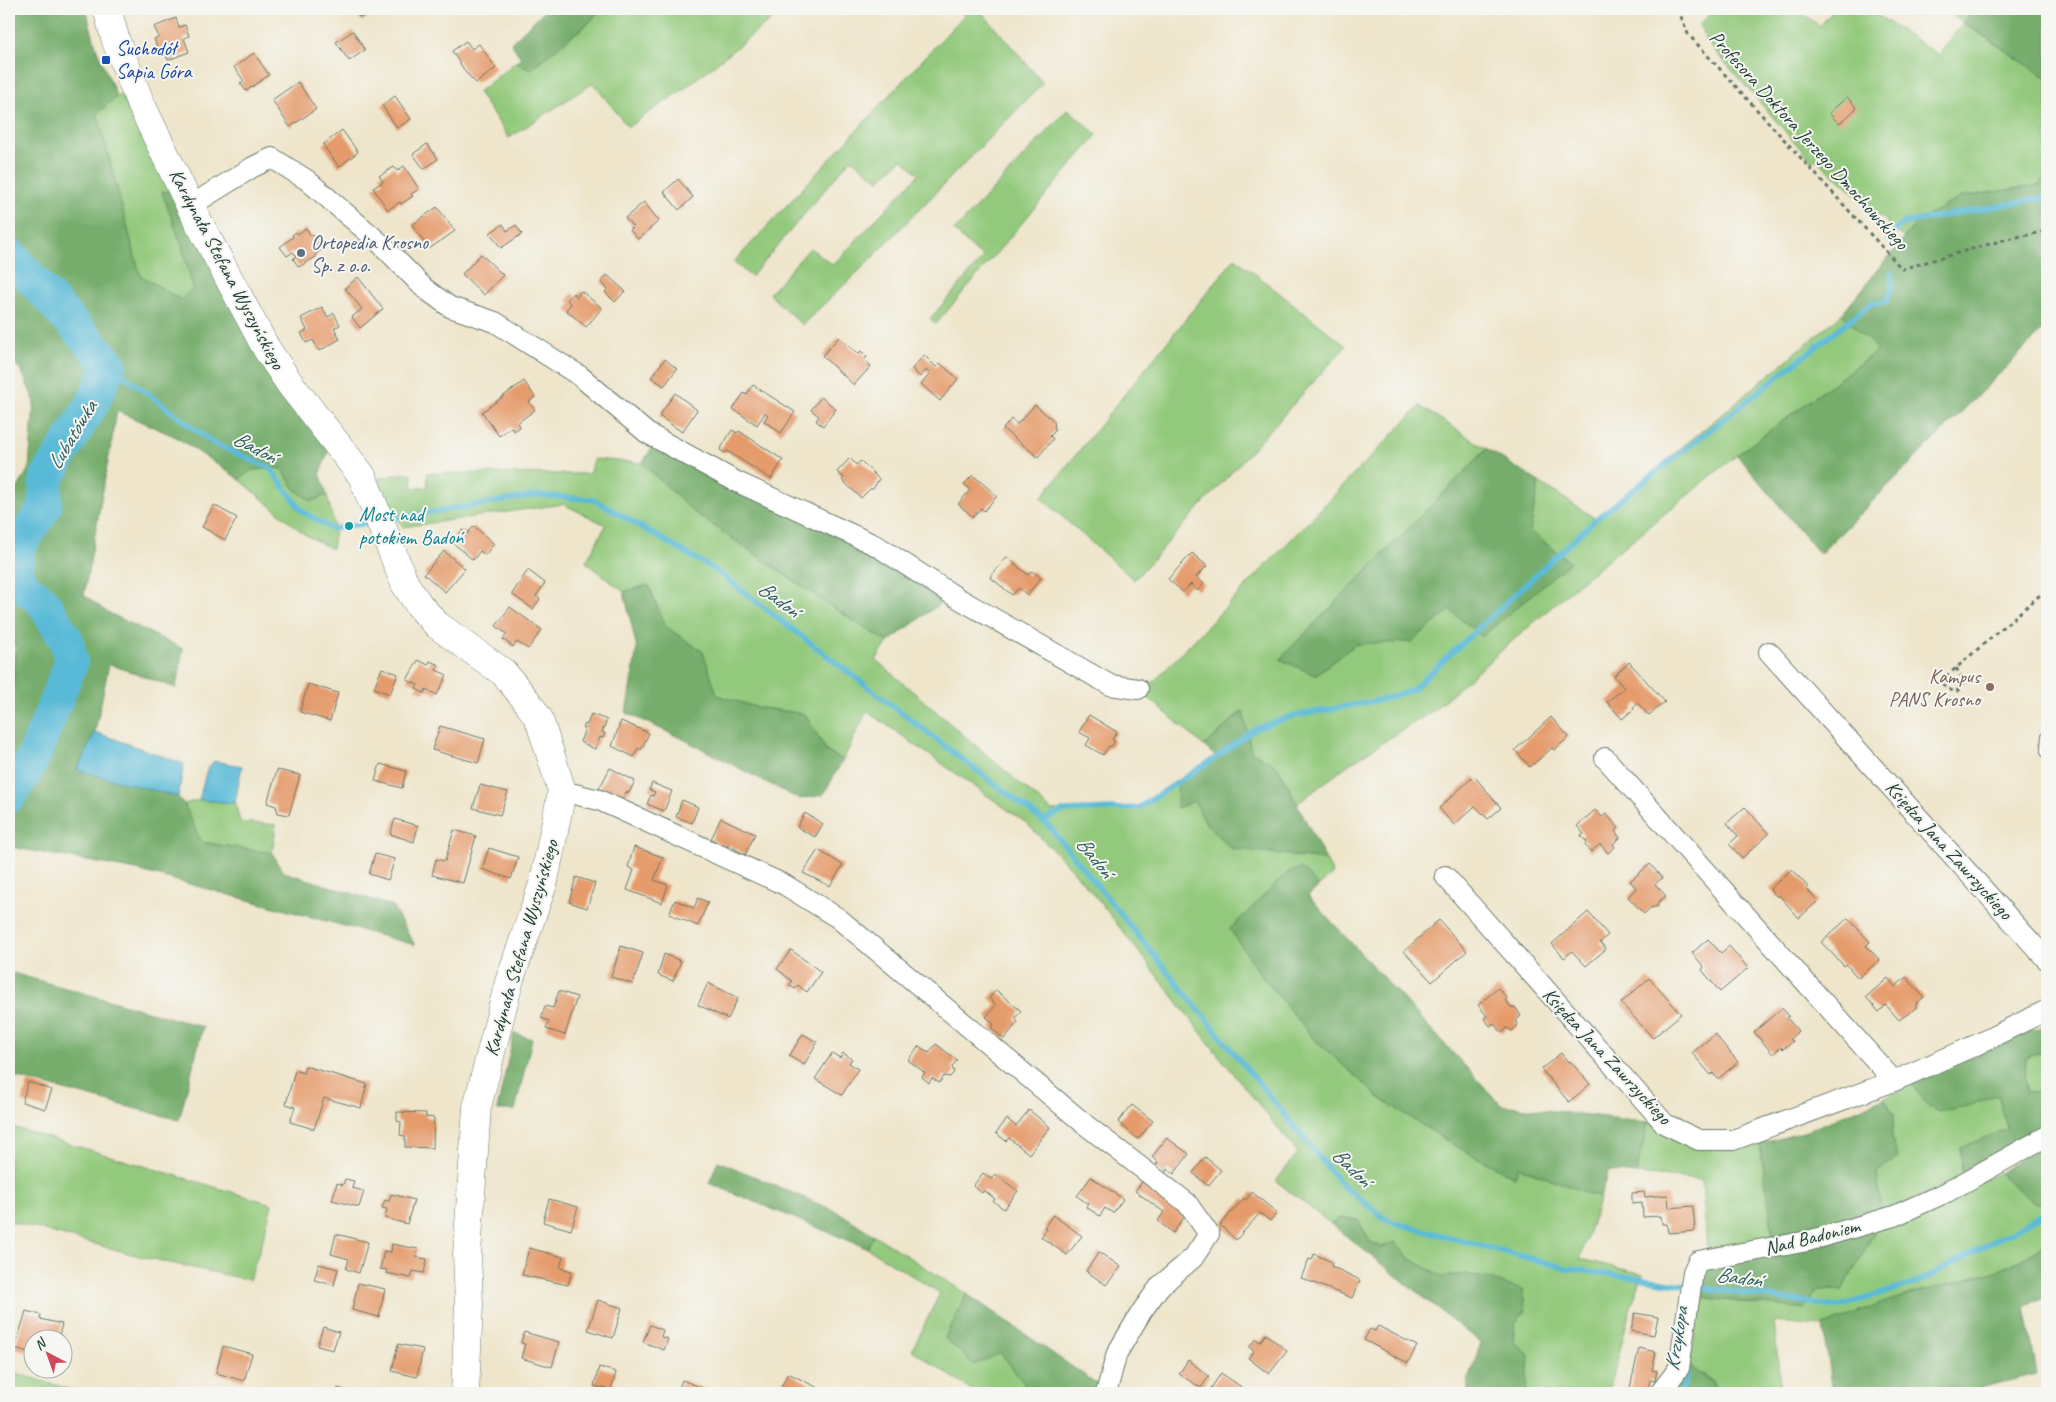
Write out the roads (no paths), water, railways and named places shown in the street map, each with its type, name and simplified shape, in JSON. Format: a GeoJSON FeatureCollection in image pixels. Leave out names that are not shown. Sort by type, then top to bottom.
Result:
{"type":"FeatureCollection","features":[{"type":"Feature","properties":{"kind":"street","name":"Kardynała Stefana Wyszyńskiego"},"geometry":{"type":"LineString","coordinates":[[107,9],[116,40],[140,102],[190,206],[266,348],[290,384],[362,476],[405,584],[419,605],[437,625],[504,673],[539,719],[562,791],[544,881],[509,982],[477,1107],[467,1254],[468,1304],[465,1393]]}},
{"type":"Feature","properties":{"kind":"street"},"geometry":{"type":"LineString","coordinates":[[190,206],[253,167],[272,158],[307,180],[380,243],[424,288],[450,308],[495,322],[580,376],[648,433],[735,480],[877,546],[956,597],[1110,685],[1138,689]]}},
{"type":"Feature","properties":{"kind":"street","name":"Księdza Jana Zawrzyckiego"},"geometry":{"type":"LineString","coordinates":[[1770,652],[2047,960]]}},
{"type":"Feature","properties":{"kind":"street"},"geometry":{"type":"LineString","coordinates":[[1606,758],[1894,1080]]}},
{"type":"Feature","properties":{"kind":"street"},"geometry":{"type":"LineString","coordinates":[[562,791],[599,800],[785,885],[838,918],[1087,1126],[1187,1203],[1209,1234],[1193,1258],[1160,1286],[1142,1311],[1117,1353],[1106,1393]]}},
{"type":"Feature","properties":{"kind":"street","name":"Księdza Jana Zawrzyckiego"},"geometry":{"type":"LineString","coordinates":[[1445,876],[1665,1124],[1699,1140],[1733,1140],[1894,1080],[1976,1045],[2047,1010]]}},
{"type":"Feature","properties":{"kind":"street","name":"Nad Badoniem"},"geometry":{"type":"LineString","coordinates":[[1660,1393],[1679,1368],[1692,1272],[1698,1261],[1808,1240],[1894,1216],[1947,1192],[2047,1136]]}},
{"type":"Feature","properties":{"kind":"lane"},"geometry":{"type":"LineString","coordinates":[[2047,736],[2047,753]]}},
{"type":"Feature","properties":{"kind":"water"},"geometry":{"type":"Polygon","coordinates":[[[95,732],[184,764],[178,797],[77,770],[95,732]]]}},
{"type":"Feature","properties":{"kind":"water"},"geometry":{"type":"Polygon","coordinates":[[[214,761],[242,766],[235,803],[199,800],[207,769],[214,761]]]}},
{"type":"Feature","properties":{"kind":"waterway"},"geometry":{"type":"LineString","coordinates":[[1888,239],[1903,223],[2047,197]]}},
{"type":"Feature","properties":{"kind":"waterway","name":"Lubatówka"},"geometry":{"type":"LineString","coordinates":[[9,254],[110,365],[92,404],[46,479],[45,507],[17,550],[17,581],[43,602],[67,641],[71,663],[31,763],[9,796]]}},
{"type":"Feature","properties":{"kind":"waterway"},"geometry":{"type":"LineString","coordinates":[[1043,821],[1062,811],[1138,808],[1217,757],[1255,729],[1289,717],[1380,700],[1412,690],[1596,519],[1872,303],[1886,302],[1892,288],[1891,273]]}},
{"type":"Feature","properties":{"kind":"waterway","name":"Badoń"},"geometry":{"type":"LineString","coordinates":[[110,365],[213,443],[270,468],[302,511],[332,529],[372,522]]}},
{"type":"Feature","properties":{"kind":"waterway","name":"Badoń"},"geometry":{"type":"LineString","coordinates":[[388,519],[538,495],[595,500],[715,570],[1047,824],[1341,1184],[1388,1221],[1566,1268],[1837,1307],[1917,1283],[2047,1212]]}},
{"type":"Feature","properties":{"kind":"waterway","name":"Krzykopa"},"geometry":{"type":"LineString","coordinates":[[1677,1393],[1685,1384],[1687,1369]]}},
{"type":"Feature","properties":{"kind":"place","name":"Suchodół Sapia Góra"},"geometry":{"type":"Point","coordinates":[106,60]}},
{"type":"Feature","properties":{"kind":"place","name":"Ortopedia Krosno Sp. z o.o."},"geometry":{"type":"Point","coordinates":[301,253]}},
{"type":"Feature","properties":{"kind":"place","name":"Most nad potokiem Badoń"},"geometry":{"type":"Point","coordinates":[349,526]}},
{"type":"Feature","properties":{"kind":"place","name":"Kampus PANS Krosno"},"geometry":{"type":"Point","coordinates":[1990,687]}}]}
